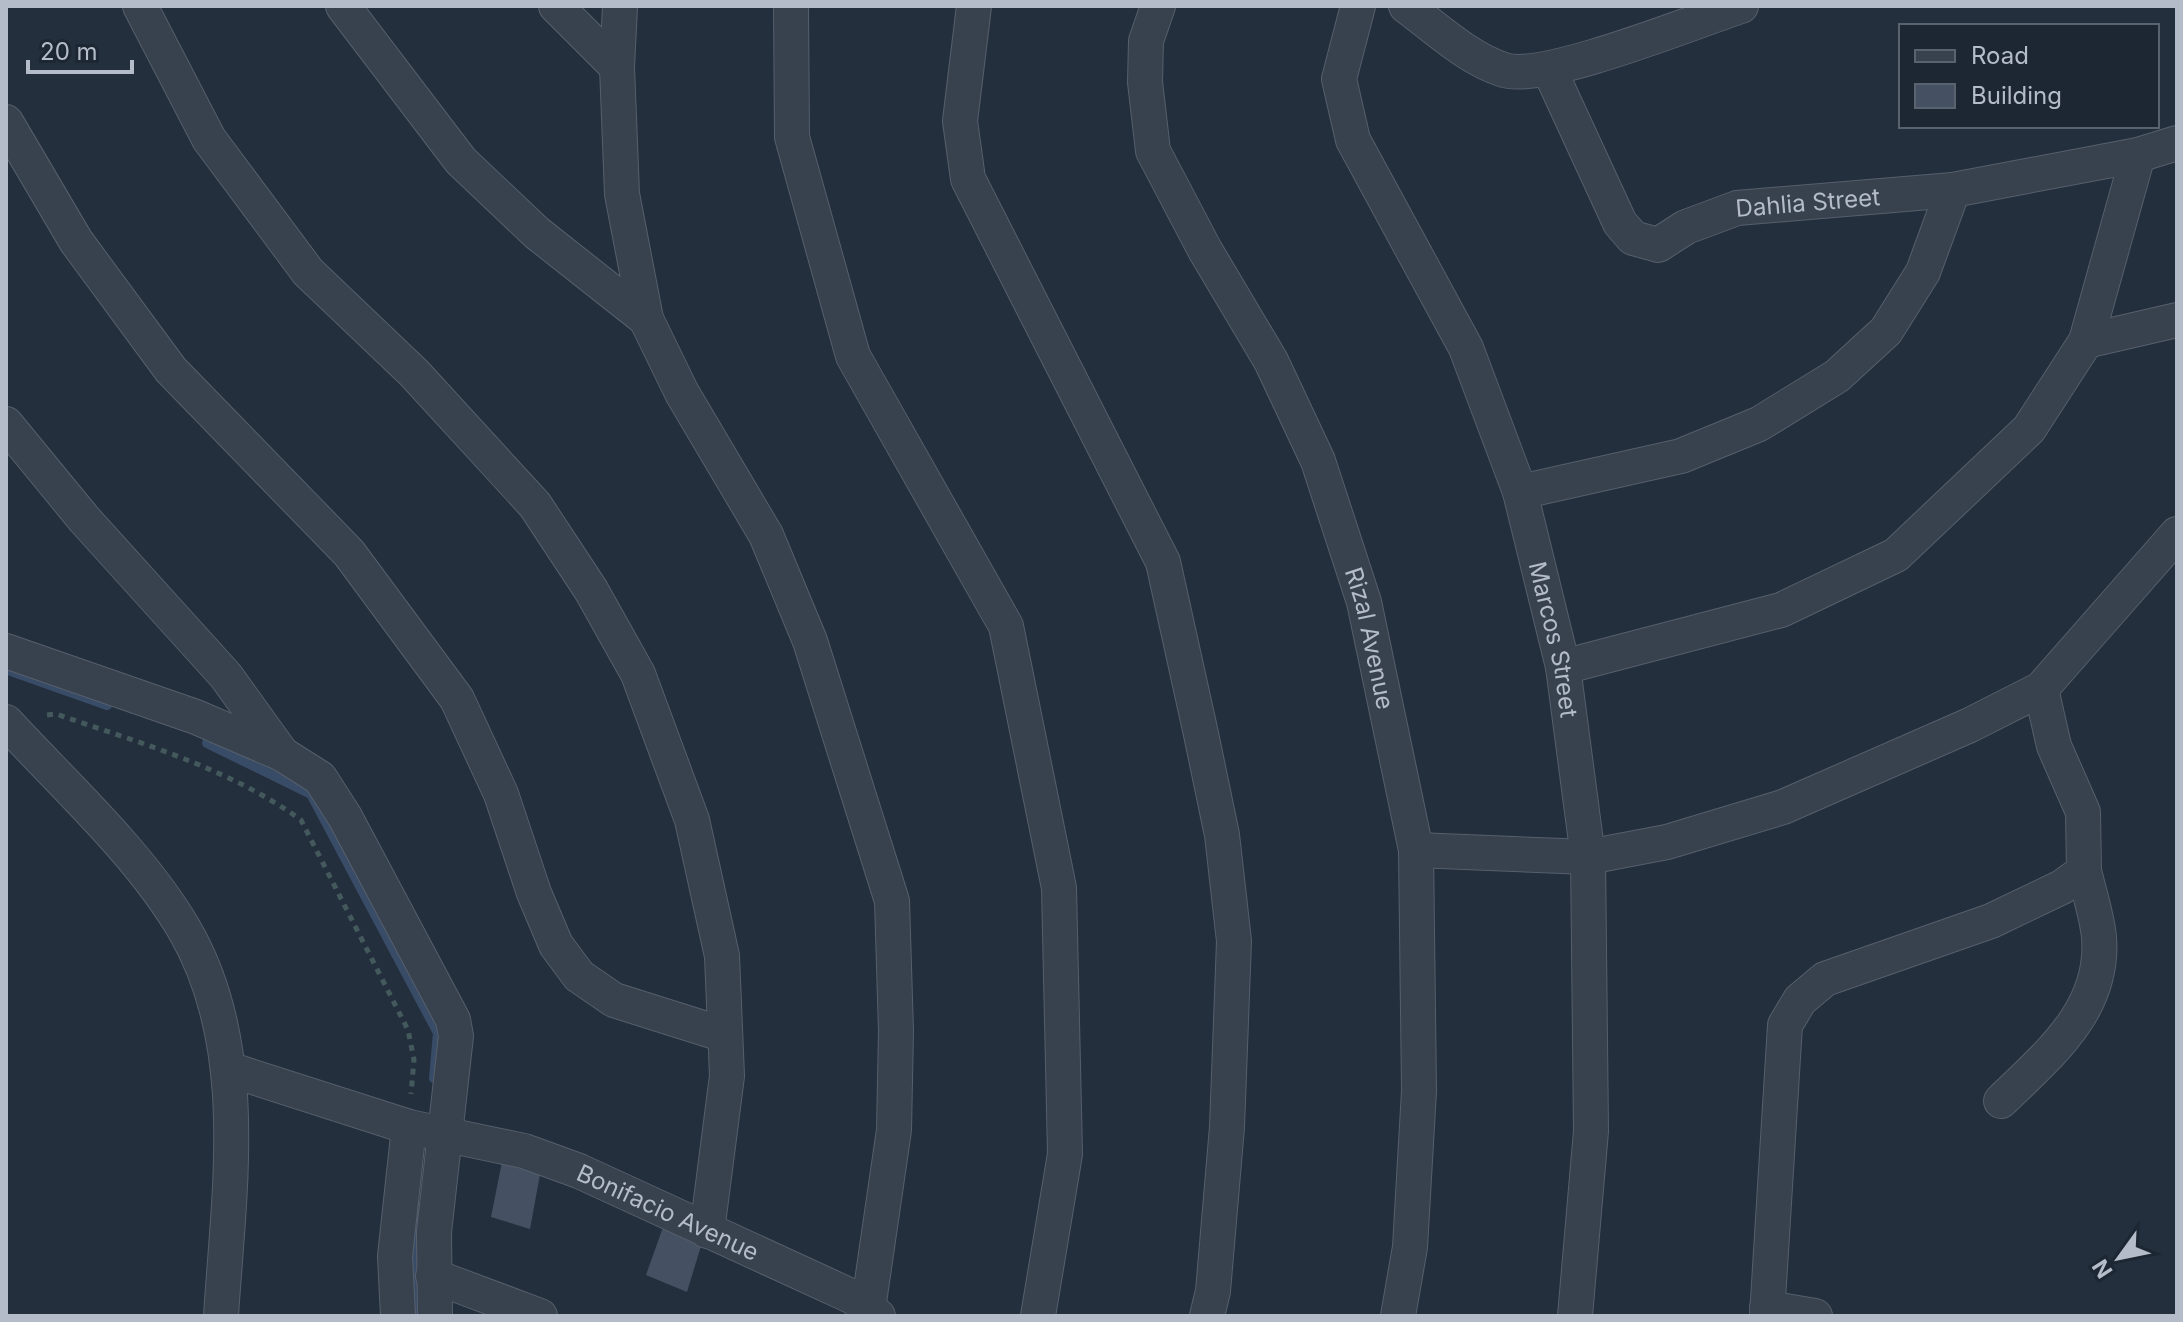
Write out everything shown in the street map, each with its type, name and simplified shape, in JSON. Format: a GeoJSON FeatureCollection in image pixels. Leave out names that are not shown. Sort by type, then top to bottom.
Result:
{"type":"FeatureCollection","features":[{"type":"Feature","properties":{"kind":"street"},"geometry":{"type":"LineString","coordinates":[[140,6],[209,139],[308,272],[414,373],[535,505],[591,590],[638,674],[692,820],[722,956],[727,1076],[707,1231]]}},
{"type":"Feature","properties":{"kind":"street"},"geometry":{"type":"LineString","coordinates":[[343,6],[461,161],[537,233],[646,319]]}},
{"type":"Feature","properties":{"kind":"street"},"geometry":{"type":"LineString","coordinates":[[556,6],[617,67]]}},
{"type":"Feature","properties":{"kind":"street"},"geometry":{"type":"LineString","coordinates":[[620,6],[617,67],[622,194],[646,319],[682,393],[772,548],[810,641],[892,901],[896,1031],[894,1130],[873,1312]]}},
{"type":"Feature","properties":{"kind":"street"},"geometry":{"type":"LineString","coordinates":[[791,6],[792,137],[853,356],[1006,626],[1059,888],[1065,1154],[1038,1316]]}},
{"type":"Feature","properties":{"kind":"street"},"geometry":{"type":"LineString","coordinates":[[974,6],[960,121],[968,179],[1163,562],[1222,835],[1234,941],[1227,1127],[1213,1291],[1207,1316]]}},
{"type":"Feature","properties":{"kind":"street","name":"Rizal Avenue"},"geometry":{"type":"LineString","coordinates":[[1158,6],[1146,41],[1145,82],[1153,151],[1205,250],[1271,361],[1318,461],[1364,602],[1416,850],[1419,1091],[1410,1247],[1398,1316]]}},
{"type":"Feature","properties":{"kind":"street","name":"Marcos Street"},"geometry":{"type":"LineString","coordinates":[[1358,6],[1339,79],[1353,140],[1466,348],[1520,492],[1563,667],[1588,857],[1591,1131],[1575,1316]]}},
{"type":"Feature","properties":{"kind":"street"},"geometry":{"type":"LineString","coordinates":[[1406,6],[1479,60],[1507,72],[1549,69],[1741,6]]}},
{"type":"Feature","properties":{"kind":"street","name":"Dahlia Street"},"geometry":{"type":"LineString","coordinates":[[1549,69],[1620,223],[1633,238],[1658,245],[1686,227],[1737,208],[1953,190],[2138,155],[2177,143]]}},
{"type":"Feature","properties":{"kind":"street"},"geometry":{"type":"LineString","coordinates":[[6,122],[30,168],[76,241],[171,370],[349,553],[457,699],[501,794],[534,893],[556,945],[579,976],[614,1000],[725,1035]]}},
{"type":"Feature","properties":{"kind":"street"},"geometry":{"type":"LineString","coordinates":[[1563,667],[1781,610],[1896,555],[2029,429],[2086,341],[2138,155]]}},
{"type":"Feature","properties":{"kind":"street"},"geometry":{"type":"LineString","coordinates":[[1520,492],[1681,456],[1759,424],[1837,376],[1886,331],[1923,272],[1953,190]]}},
{"type":"Feature","properties":{"kind":"street"},"geometry":{"type":"LineString","coordinates":[[2086,341],[2177,320]]}},
{"type":"Feature","properties":{"kind":"street"},"geometry":{"type":"LineString","coordinates":[[6,424],[84,519],[226,676],[282,754]]}},
{"type":"Feature","properties":{"kind":"street"},"geometry":{"type":"LineString","coordinates":[[1416,850],[1588,857],[1667,842],[1783,807],[2041,689],[2177,534]]}},
{"type":"Feature","properties":{"kind":"street"},"geometry":{"type":"LineString","coordinates":[[6,651],[196,717],[282,754],[320,778],[345,817],[453,1020],[456,1036],[434,1232],[435,1316]]}},
{"type":"Feature","properties":{"kind":"street"},"geometry":{"type":"LineString","coordinates":[[2001,1101],[2071,1031],[2097,983],[2099,937],[2084,871],[2083,812],[2054,746],[2041,689]]}},
{"type":"Feature","properties":{"kind":"street"},"geometry":{"type":"LineString","coordinates":[[6,722],[141,870],[184,930],[211,989],[228,1069],[232,1142],[221,1316]]}},
{"type":"Feature","properties":{"kind":"street"},"geometry":{"type":"LineString","coordinates":[[1815,1316],[1767,1312],[1785,1025],[1800,1000],[1825,979],[1991,921],[2062,887],[2084,871]]}},
{"type":"Feature","properties":{"kind":"street","name":"Bonifacio Avenue"},"geometry":{"type":"LineString","coordinates":[[228,1069],[409,1127],[524,1151],[579,1171],[853,1297],[873,1312]]}},
{"type":"Feature","properties":{"kind":"street"},"geometry":{"type":"LineString","coordinates":[[398,1316],[395,1256],[409,1127]]}},
{"type":"Feature","properties":{"kind":"street"},"geometry":{"type":"LineString","coordinates":[[433,1276],[540,1316]]}},
{"type":"Feature","properties":{"kind":"path"},"geometry":{"type":"LineString","coordinates":[[44,715],[56,714],[211,770],[271,798],[301,820],[408,1030],[414,1060],[409,1127]]}},
{"type":"Feature","properties":{"kind":"building"},"geometry":{"type":"Polygon","coordinates":[[[503,1157],[541,1169],[530,1229],[491,1217],[503,1157]]]}},
{"type":"Feature","properties":{"kind":"building"},"geometry":{"type":"Polygon","coordinates":[[[667,1216],[704,1236],[687,1292],[646,1275],[667,1216]]]}},
{"type":"Feature","properties":{"kind":"waterway"},"geometry":{"type":"LineString","coordinates":[[11,671],[107,705]]}},
{"type":"Feature","properties":{"kind":"waterway"},"geometry":{"type":"LineString","coordinates":[[207,743],[311,794],[438,1033],[434,1078]]}},
{"type":"Feature","properties":{"kind":"waterway"},"geometry":{"type":"LineString","coordinates":[[417,1206],[418,1316]]}}]}
